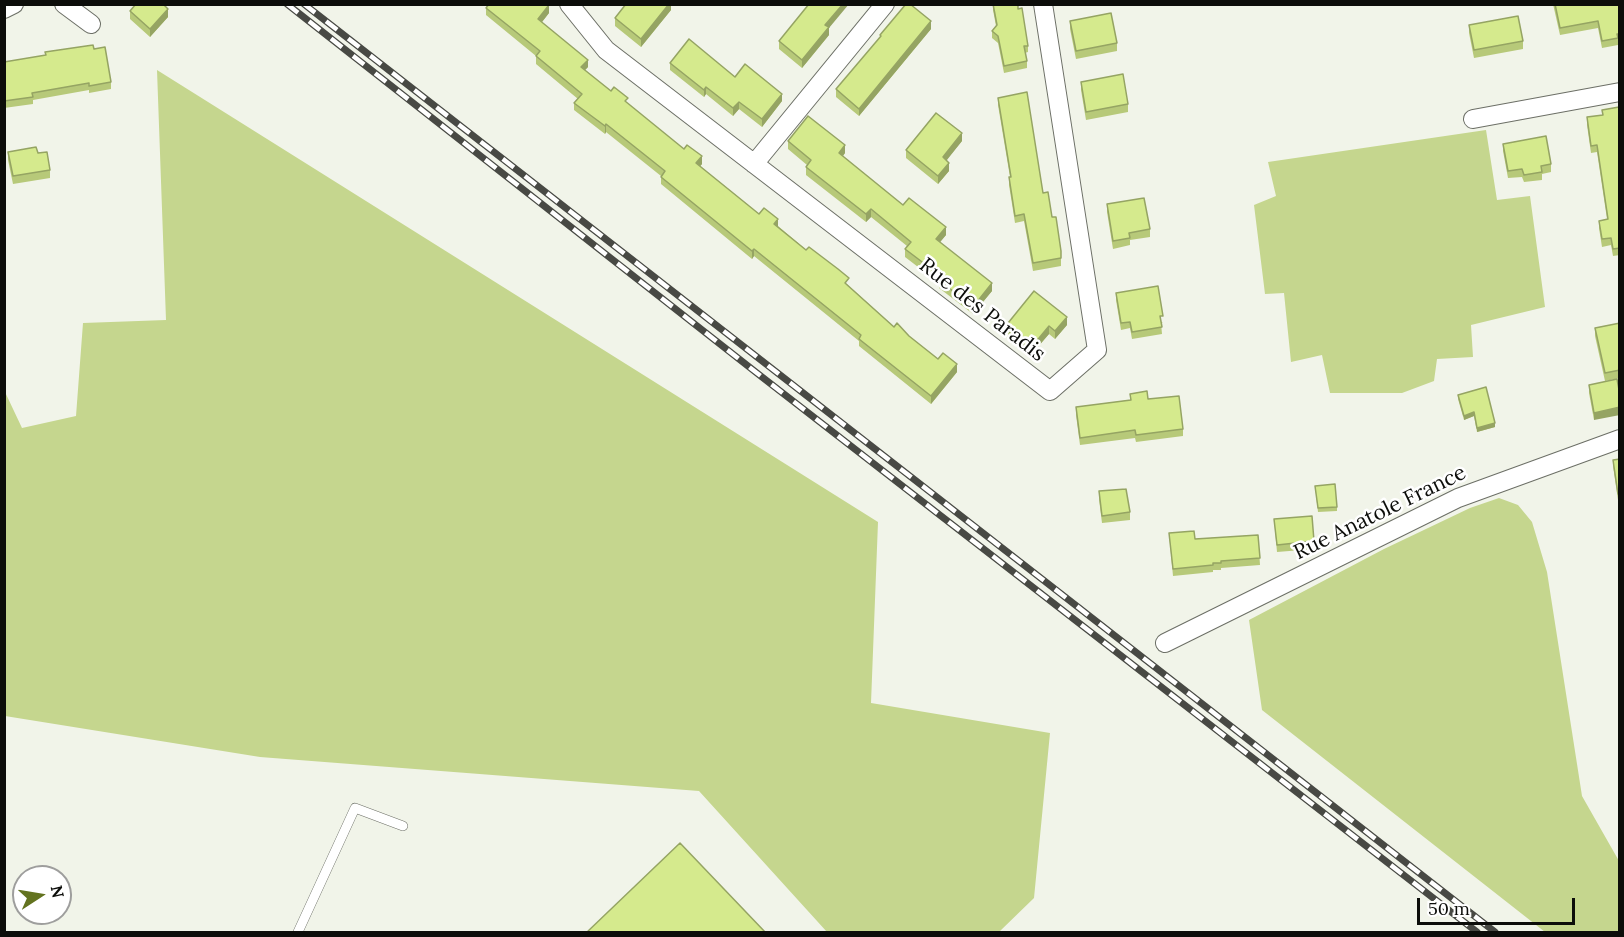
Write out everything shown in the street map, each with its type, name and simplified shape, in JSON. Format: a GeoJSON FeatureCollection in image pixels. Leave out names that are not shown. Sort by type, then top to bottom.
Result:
{"type":"FeatureCollection","features":[{"type":"Feature","properties":{"kind":"street"},"geometry":{"type":"LineString","coordinates":[[4,9],[14,4]]}},
{"type":"Feature","properties":{"kind":"street"},"geometry":{"type":"LineString","coordinates":[[64,4],[91,24]]}},
{"type":"Feature","properties":{"kind":"street","name":"Rue des Paradis"},"geometry":{"type":"LineString","coordinates":[[569,4],[606,50],[1050,391],[1097,350],[1043,4]]}},
{"type":"Feature","properties":{"kind":"street"},"geometry":{"type":"LineString","coordinates":[[754,164],[885,4]]}},
{"type":"Feature","properties":{"kind":"street"},"geometry":{"type":"LineString","coordinates":[[1473,119],[1620,92]]}},
{"type":"Feature","properties":{"kind":"street","name":"Rue Anatole France"},"geometry":{"type":"LineString","coordinates":[[1166,643],[1458,498],[1620,439]]}},
{"type":"Feature","properties":{"kind":"lane"},"geometry":{"type":"LineString","coordinates":[[298,933],[355,807],[403,826]]}},
{"type":"Feature","properties":{"kind":"green space"},"geometry":{"type":"Polygon","coordinates":[[[157,70],[878,522],[871,703],[1050,733],[1034,898],[999,932],[827,932],[699,791],[260,757],[5,716],[5,392],[22,428],[76,416],[83,323],[166,320],[157,70]]]}},
{"type":"Feature","properties":{"kind":"green space"},"geometry":{"type":"Polygon","coordinates":[[[1486,130],[1497,200],[1530,196],[1545,307],[1471,325],[1473,357],[1437,359],[1434,381],[1402,393],[1330,393],[1322,355],[1291,362],[1284,293],[1265,294],[1254,205],[1276,196],[1268,162],[1486,130]]]}},
{"type":"Feature","properties":{"kind":"green space"},"geometry":{"type":"Polygon","coordinates":[[[1499,498],[1518,505],[1532,522],[1547,572],[1582,796],[1619,861],[1619,932],[1545,932],[1262,710],[1249,620],[1384,549],[1470,508],[1499,498]]]}},
{"type":"Feature","properties":{"kind":"building"},"geometry":{"type":"Polygon","coordinates":[[[136,4],[163,4],[168,9],[150,29],[130,11],[136,4]]]}},
{"type":"Feature","properties":{"kind":"building"},"geometry":{"type":"Polygon","coordinates":[[[489,4],[548,4],[538,19],[588,60],[581,67],[611,91],[614,87],[628,98],[625,101],[684,149],[687,145],[702,156],[696,163],[759,214],[764,208],[778,219],[774,224],[806,250],[809,247],[849,278],[845,283],[894,327],[897,323],[909,336],[938,359],[943,353],[957,364],[931,396],[859,339],[861,335],[661,177],[665,171],[606,124],[605,126],[574,103],[582,94],[536,56],[540,51],[486,8],[489,4]]]}},
{"type":"Feature","properties":{"kind":"building"},"geometry":{"type":"Polygon","coordinates":[[[626,4],[669,4],[641,39],[615,18],[626,4]]]}},
{"type":"Feature","properties":{"kind":"building"},"geometry":{"type":"Polygon","coordinates":[[[809,4],[843,4],[825,25],[829,27],[802,60],[779,41],[809,4]]]}},
{"type":"Feature","properties":{"kind":"building"},"geometry":{"type":"Polygon","coordinates":[[[906,4],[910,4],[931,21],[859,109],[836,89],[906,4]]]}},
{"type":"Feature","properties":{"kind":"building"},"geometry":{"type":"Polygon","coordinates":[[[993,4],[1018,4],[1018,9],[1022,8],[1028,46],[1024,46],[1027,61],[1004,66],[998,36],[992,31],[997,25],[993,4]]]}},
{"type":"Feature","properties":{"kind":"building"},"geometry":{"type":"Polygon","coordinates":[[[1555,4],[1620,4],[1618,38],[1602,41],[1598,21],[1560,28],[1555,4]]]}},
{"type":"Feature","properties":{"kind":"building"},"geometry":{"type":"Polygon","coordinates":[[[1111,13],[1117,43],[1076,51],[1070,21],[1111,13]]]}},
{"type":"Feature","properties":{"kind":"building"},"geometry":{"type":"Polygon","coordinates":[[[1518,16],[1523,41],[1474,50],[1469,25],[1518,16]]]}},
{"type":"Feature","properties":{"kind":"building"},"geometry":{"type":"Polygon","coordinates":[[[689,39],[735,77],[745,64],[782,94],[762,119],[739,102],[733,108],[706,87],[704,90],[670,63],[689,39]]]}},
{"type":"Feature","properties":{"kind":"building"},"geometry":{"type":"Polygon","coordinates":[[[93,45],[94,49],[105,47],[111,82],[89,86],[89,83],[32,93],[33,97],[4,101],[4,62],[46,55],[45,52],[93,45]]]}},
{"type":"Feature","properties":{"kind":"building"},"geometry":{"type":"Polygon","coordinates":[[[1123,74],[1128,104],[1086,112],[1081,82],[1123,74]]]}},
{"type":"Feature","properties":{"kind":"building"},"geometry":{"type":"Polygon","coordinates":[[[1027,92],[1043,193],[1048,192],[1052,217],[1056,217],[1061,251],[1061,258],[1033,263],[1024,214],[1015,216],[998,98],[1027,92]]]}},
{"type":"Feature","properties":{"kind":"building"},"geometry":{"type":"Polygon","coordinates":[[[1619,107],[1620,248],[1613,249],[1611,238],[1602,239],[1599,221],[1608,219],[1597,145],[1591,146],[1587,117],[1603,115],[1602,110],[1619,107]]]}},
{"type":"Feature","properties":{"kind":"building"},"geometry":{"type":"Polygon","coordinates":[[[936,113],[962,133],[943,157],[949,163],[938,176],[906,150],[936,113]]]}},
{"type":"Feature","properties":{"kind":"building"},"geometry":{"type":"Polygon","coordinates":[[[808,116],[845,145],[839,153],[903,205],[909,198],[946,227],[936,239],[992,283],[973,307],[939,280],[942,277],[905,249],[911,242],[871,209],[866,214],[806,167],[811,160],[788,141],[808,116]]]}},
{"type":"Feature","properties":{"kind":"building"},"geometry":{"type":"Polygon","coordinates":[[[1546,136],[1551,164],[1541,166],[1542,172],[1524,175],[1522,169],[1508,171],[1503,144],[1546,136]]]}},
{"type":"Feature","properties":{"kind":"building"},"geometry":{"type":"Polygon","coordinates":[[[36,147],[38,153],[47,152],[50,170],[13,176],[8,152],[36,147]]]}},
{"type":"Feature","properties":{"kind":"building"},"geometry":{"type":"Polygon","coordinates":[[[1144,198],[1150,229],[1129,233],[1130,238],[1113,241],[1107,204],[1144,198]]]}},
{"type":"Feature","properties":{"kind":"building"},"geometry":{"type":"Polygon","coordinates":[[[1158,286],[1163,316],[1160,316],[1162,327],[1132,332],[1130,322],[1121,323],[1116,293],[1158,286]]]}},
{"type":"Feature","properties":{"kind":"building"},"geometry":{"type":"Polygon","coordinates":[[[1034,291],[1067,317],[1055,331],[1049,326],[1030,349],[1004,328],[1034,291]]]}},
{"type":"Feature","properties":{"kind":"building"},"geometry":{"type":"Polygon","coordinates":[[[1620,323],[1620,370],[1605,373],[1595,328],[1620,323]]]}},
{"type":"Feature","properties":{"kind":"building"},"geometry":{"type":"Polygon","coordinates":[[[1617,379],[1620,407],[1594,413],[1589,385],[1617,379]]]}},
{"type":"Feature","properties":{"kind":"building"},"geometry":{"type":"Polygon","coordinates":[[[1486,387],[1495,423],[1477,428],[1474,412],[1464,416],[1458,395],[1486,387]]]}},
{"type":"Feature","properties":{"kind":"building"},"geometry":{"type":"Polygon","coordinates":[[[1147,391],[1148,399],[1179,396],[1183,429],[1136,435],[1135,430],[1080,438],[1076,407],[1131,400],[1130,394],[1147,391]]]}},
{"type":"Feature","properties":{"kind":"building"},"geometry":{"type":"Polygon","coordinates":[[[1620,459],[1620,494],[1618,494],[1613,460],[1620,459]]]}},
{"type":"Feature","properties":{"kind":"building"},"geometry":{"type":"Polygon","coordinates":[[[1335,484],[1337,507],[1318,508],[1315,486],[1335,484]]]}},
{"type":"Feature","properties":{"kind":"building"},"geometry":{"type":"Polygon","coordinates":[[[1126,489],[1130,512],[1102,516],[1099,491],[1126,489]]]}},
{"type":"Feature","properties":{"kind":"building"},"geometry":{"type":"Polygon","coordinates":[[[1312,516],[1314,541],[1277,545],[1274,519],[1312,516]]]}},
{"type":"Feature","properties":{"kind":"building"},"geometry":{"type":"Polygon","coordinates":[[[1194,531],[1195,539],[1258,535],[1260,558],[1221,561],[1213,565],[1173,569],[1169,533],[1194,531]]]}},
{"type":"Feature","properties":{"kind":"building"},"geometry":{"type":"Polygon","coordinates":[[[680,843],[766,933],[586,933],[680,843]]]}},
{"type":"Feature","properties":{"kind":"railway"},"geometry":{"type":"LineString","coordinates":[[287,4],[762,377],[1477,932]]}},
{"type":"Feature","properties":{"kind":"railway"},"geometry":{"type":"LineString","coordinates":[[304,4],[1495,932]]}}]}
